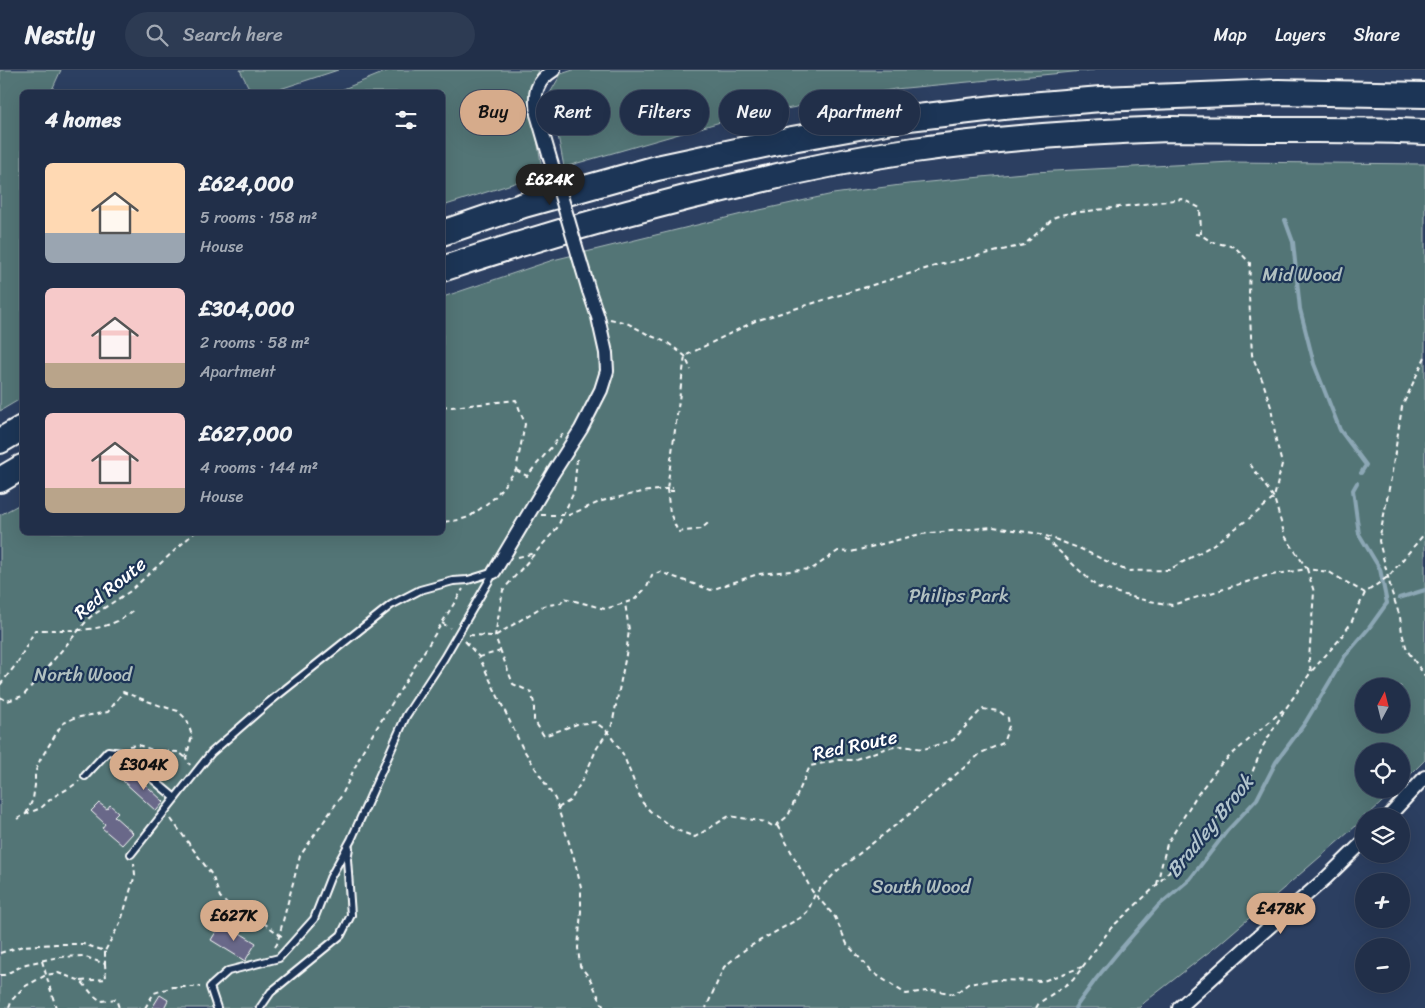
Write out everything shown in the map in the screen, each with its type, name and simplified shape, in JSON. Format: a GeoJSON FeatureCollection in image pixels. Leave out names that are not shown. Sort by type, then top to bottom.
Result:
{"type":"FeatureCollection","features":[{"type":"Feature","properties":{"kind":"highway"},"geometry":{"type":"LineString","coordinates":[[445,232],[524,205],[657,168],[792,139],[909,118],[1003,107],[1101,99],[1278,92],[1425,95]]}},
{"type":"Feature","properties":{"kind":"highway"},"geometry":{"type":"LineString","coordinates":[[445,268],[523,242],[706,192],[806,169],[913,150],[995,140],[1170,130],[1372,129],[1425,132]]}},
{"type":"Feature","properties":{"kind":"highway"},"geometry":{"type":"LineString","coordinates":[[0,441],[20,429]]}},
{"type":"Feature","properties":{"kind":"highway"},"geometry":{"type":"LineString","coordinates":[[0,480],[20,468]]}},
{"type":"Feature","properties":{"kind":"street"},"geometry":{"type":"LineString","coordinates":[[494,572],[553,472],[582,429],[601,390],[607,371],[606,354],[598,317],[537,114],[535,98],[538,86],[543,78],[554,70]]}},
{"type":"Feature","properties":{"kind":"street"},"geometry":{"type":"LineString","coordinates":[[1397,808],[1425,778]]}},
{"type":"Feature","properties":{"kind":"street"},"geometry":{"type":"LineString","coordinates":[[1179,1008],[1326,878],[1355,850]]}},
{"type":"Feature","properties":{"kind":"lane"},"geometry":{"type":"LineString","coordinates":[[131,854],[211,753],[268,703],[391,605],[420,590],[468,580],[494,572]]}},
{"type":"Feature","properties":{"kind":"lane"},"geometry":{"type":"LineString","coordinates":[[217,1008],[210,987],[228,971],[279,958],[314,919],[330,878],[351,840],[406,716],[444,658],[494,572]]}},
{"type":"Feature","properties":{"kind":"lane"},"geometry":{"type":"LineString","coordinates":[[85,776],[108,752],[122,753],[175,798]]}},
{"type":"Feature","properties":{"kind":"lane"},"geometry":{"type":"LineString","coordinates":[[260,1008],[270,992],[341,935],[351,915],[347,860],[351,840]]}},
{"type":"Feature","properties":{"kind":"path"},"geometry":{"type":"LineString","coordinates":[[685,356],[755,322],[938,265],[1024,245],[1055,217],[1065,214],[1182,199],[1200,208],[1201,235]]}},
{"type":"Feature","properties":{"kind":"path"},"geometry":{"type":"LineString","coordinates":[[459,633],[495,636],[543,606],[561,603],[564,598],[605,609],[634,600],[647,587],[652,575],[660,572],[711,590],[758,574],[812,569],[838,551],[851,552],[921,534],[992,527],[1041,534],[1081,549],[1127,571],[1169,570],[1211,546],[1274,498],[1282,464],[1270,407],[1263,382],[1252,356],[1249,295],[1250,263],[1235,247],[1212,242],[1201,235],[1194,234]]}},
{"type":"Feature","properties":{"kind":"path"},"geometry":{"type":"LineString","coordinates":[[598,317],[627,323],[668,343],[685,356],[691,370]]}},
{"type":"Feature","properties":{"kind":"path"},"geometry":{"type":"LineString","coordinates":[[685,356],[667,489],[670,513],[678,532],[701,529],[708,523]]}},
{"type":"Feature","properties":{"kind":"path"},"geometry":{"type":"LineString","coordinates":[[1425,357],[1402,407],[1379,541],[1392,593],[1400,616],[1407,650],[1425,676]]}},
{"type":"Feature","properties":{"kind":"path"},"geometry":{"type":"LineString","coordinates":[[445,406],[516,400],[525,424],[516,470],[494,498],[468,517],[445,522]]}},
{"type":"Feature","properties":{"kind":"path"},"geometry":{"type":"LineString","coordinates":[[516,470],[527,476],[564,431],[578,453],[574,492],[557,528],[503,590],[495,636],[513,684],[531,692],[534,703],[534,720],[544,736],[577,724],[595,722],[608,732],[623,754],[642,802],[650,811],[674,829],[695,837],[729,816],[766,822],[774,827],[777,825],[815,894],[835,916],[848,944],[872,972],[906,994],[933,990],[955,994],[968,984],[995,980],[1043,981],[1083,967]]}},
{"type":"Feature","properties":{"kind":"path"},"geometry":{"type":"LineString","coordinates":[[1250,464],[1274,498],[1285,536],[1307,569],[1314,592],[1309,659],[1311,672]]}},
{"type":"Feature","properties":{"kind":"path"},"geometry":{"type":"LineString","coordinates":[[529,514],[569,515],[602,501],[642,492],[674,490]]}},
{"type":"Feature","properties":{"kind":"path"},"geometry":{"type":"LineString","coordinates":[[1036,1008],[1039,1003],[1073,980],[1111,928],[1156,886],[1224,810],[1245,790],[1263,746],[1286,708],[1311,672],[1351,623],[1365,593],[1389,576],[1425,533]]}},
{"type":"Feature","properties":{"kind":"path"},"geometry":{"type":"LineString","coordinates":[[1041,534],[1097,587],[1139,599],[1172,605],[1266,576],[1307,569],[1329,572],[1365,593]]}},
{"type":"Feature","properties":{"kind":"path","name":"Red Route"},"geometry":{"type":"LineString","coordinates":[[0,697],[7,701],[23,696],[90,617],[129,592],[192,535]]}},
{"type":"Feature","properties":{"kind":"path"},"geometry":{"type":"LineString","coordinates":[[277,944],[300,856],[342,795],[363,750],[468,580]]}},
{"type":"Feature","properties":{"kind":"path"},"geometry":{"type":"LineString","coordinates":[[558,808],[571,800],[597,748],[612,725],[629,630],[624,603]]}},
{"type":"Feature","properties":{"kind":"path"},"geometry":{"type":"LineString","coordinates":[[0,685],[18,662],[35,630],[100,628],[124,618],[135,609]]}},
{"type":"Feature","properties":{"kind":"path"},"geometry":{"type":"LineString","coordinates":[[441,623],[447,626]]}},
{"type":"Feature","properties":{"kind":"path"},"geometry":{"type":"LineString","coordinates":[[459,633],[479,657],[522,747],[555,800],[574,858],[581,887],[578,948],[580,966],[589,977],[604,1008]]}},
{"type":"Feature","properties":{"kind":"path"},"geometry":{"type":"LineString","coordinates":[[479,657],[501,651]]}},
{"type":"Feature","properties":{"kind":"path"},"geometry":{"type":"LineString","coordinates":[[26,814],[33,799],[35,773],[40,760],[62,724],[74,718],[108,712],[123,692],[178,710],[187,720],[192,736],[186,758]]}},
{"type":"Feature","properties":{"kind":"path"},"geometry":{"type":"LineString","coordinates":[[1156,886],[1167,844],[1197,795],[1221,764],[1286,708]]}},
{"type":"Feature","properties":{"kind":"path","name":"Red Route"},"geometry":{"type":"LineString","coordinates":[[706,1008],[724,967],[748,948],[800,918],[808,911],[815,894],[836,871],[911,813],[981,753],[1003,743],[1010,726],[1008,718],[999,711],[982,709],[954,740],[924,749],[902,746],[888,748],[853,760],[838,760],[810,766],[788,816],[777,825]]}},
{"type":"Feature","properties":{"kind":"path"},"geometry":{"type":"LineString","coordinates":[[108,752],[116,747],[138,745],[156,751],[178,752],[186,758],[194,774]]}},
{"type":"Feature","properties":{"kind":"path"},"geometry":{"type":"LineString","coordinates":[[17,819],[41,808],[53,797],[71,787],[85,776]]}},
{"type":"Feature","properties":{"kind":"path"},"geometry":{"type":"LineString","coordinates":[[169,816],[212,875],[220,897],[231,908],[257,918],[280,934],[290,945]]}},
{"type":"Feature","properties":{"kind":"path"},"geometry":{"type":"LineString","coordinates":[[9,1008],[12,1000],[24,987],[46,975],[58,973],[81,981],[106,979],[105,951],[121,921],[135,875],[134,860],[131,854]]}},
{"type":"Feature","properties":{"kind":"path"},"geometry":{"type":"LineString","coordinates":[[0,953],[23,946],[56,944],[83,944],[105,951]]}},
{"type":"Feature","properties":{"kind":"path"},"geometry":{"type":"LineString","coordinates":[[0,975],[4,975],[26,964],[59,957],[83,956],[105,964]]}},
{"type":"Feature","properties":{"kind":"path"},"geometry":{"type":"LineString","coordinates":[[42,961],[56,1008]]}},
{"type":"Feature","properties":{"kind":"path"},"geometry":{"type":"LineString","coordinates":[[81,981],[102,1001],[116,999],[119,1008]]}},
{"type":"Feature","properties":{"kind":"path"},"geometry":{"type":"LineString","coordinates":[[145,1008],[154,993],[173,987],[210,987]]}},
{"type":"Feature","properties":{"kind":"green space"},"geometry":{"type":"Polygon","coordinates":[[[0,70],[61,70],[52,90],[20,90],[20,399],[0,411],[0,70]]]}},
{"type":"Feature","properties":{"kind":"green space"},"geometry":{"type":"Polygon","coordinates":[[[240,70],[338,70],[277,90],[250,90],[240,70]]]}},
{"type":"Feature","properties":{"kind":"green space"},"geometry":{"type":"Polygon","coordinates":[[[390,70],[539,70],[529,93],[543,174],[445,205],[445,90],[341,90],[390,70]]]}},
{"type":"Feature","properties":{"kind":"green space"},"geometry":{"type":"Polygon","coordinates":[[[573,70],[1094,70],[890,90],[799,90],[799,107],[789,108],[789,90],[719,90],[719,122],[709,125],[709,90],[620,90],[620,135],[675,135],[564,167],[558,135],[610,135],[610,90],[552,90],[561,74],[573,70]]]}},
{"type":"Feature","properties":{"kind":"green space","name":"Philips Park"},"geometry":{"type":"Polygon","coordinates":[[[1232,162],[1425,164],[1425,760],[1410,775],[1410,743],[1355,743],[1355,798],[1386,798],[1376,808],[1355,808],[1355,827],[1218,945],[1139,1008],[0,1008],[0,515],[20,504],[20,535],[445,535],[445,296],[553,260],[833,194],[908,184],[1034,172],[1232,162]]]}},
{"type":"Feature","properties":{"kind":"building"},"geometry":{"type":"Polygon","coordinates":[[[132,772],[164,802],[156,811],[123,781],[132,772]]]}},
{"type":"Feature","properties":{"kind":"building"},"geometry":{"type":"Polygon","coordinates":[[[99,803],[107,809],[110,805],[118,812],[114,816],[133,833],[122,845],[102,828],[105,824],[91,811],[99,803]]]}},
{"type":"Feature","properties":{"kind":"building"},"geometry":{"type":"Polygon","coordinates":[[[222,922],[256,943],[245,961],[211,940],[222,922]]]}},
{"type":"Feature","properties":{"kind":"building"},"geometry":{"type":"Polygon","coordinates":[[[160,995],[168,1000],[164,1008],[152,1008],[160,995]]]}},
{"type":"Feature","properties":{"kind":"waterway"},"geometry":{"type":"LineString","coordinates":[[1285,220],[1293,242],[1300,309],[1314,364],[1340,430],[1366,465],[1361,473]]}},
{"type":"Feature","properties":{"kind":"waterway"},"geometry":{"type":"LineString","coordinates":[[1357,483],[1353,490],[1359,534],[1380,569],[1387,603]]}},
{"type":"Feature","properties":{"kind":"waterway"},"geometry":{"type":"LineString","coordinates":[[1399,598],[1425,590]]}},
{"type":"Feature","properties":{"kind":"waterway","name":"Bradley Brook"},"geometry":{"type":"LineString","coordinates":[[1075,1008],[1096,979],[1158,906],[1190,879],[1227,831],[1257,799],[1276,762],[1305,723],[1345,656],[1387,603]]}},
{"type":"Feature","properties":{"kind":"park label","name":"Mid Wood"},"geometry":{"type":"Point","coordinates":[1302,274]}},
{"type":"Feature","properties":{"kind":"park label","name":"North Wood"},"geometry":{"type":"Point","coordinates":[83,674]}},
{"type":"Feature","properties":{"kind":"park label","name":"South Wood"},"geometry":{"type":"Point","coordinates":[921,886]}}]}
